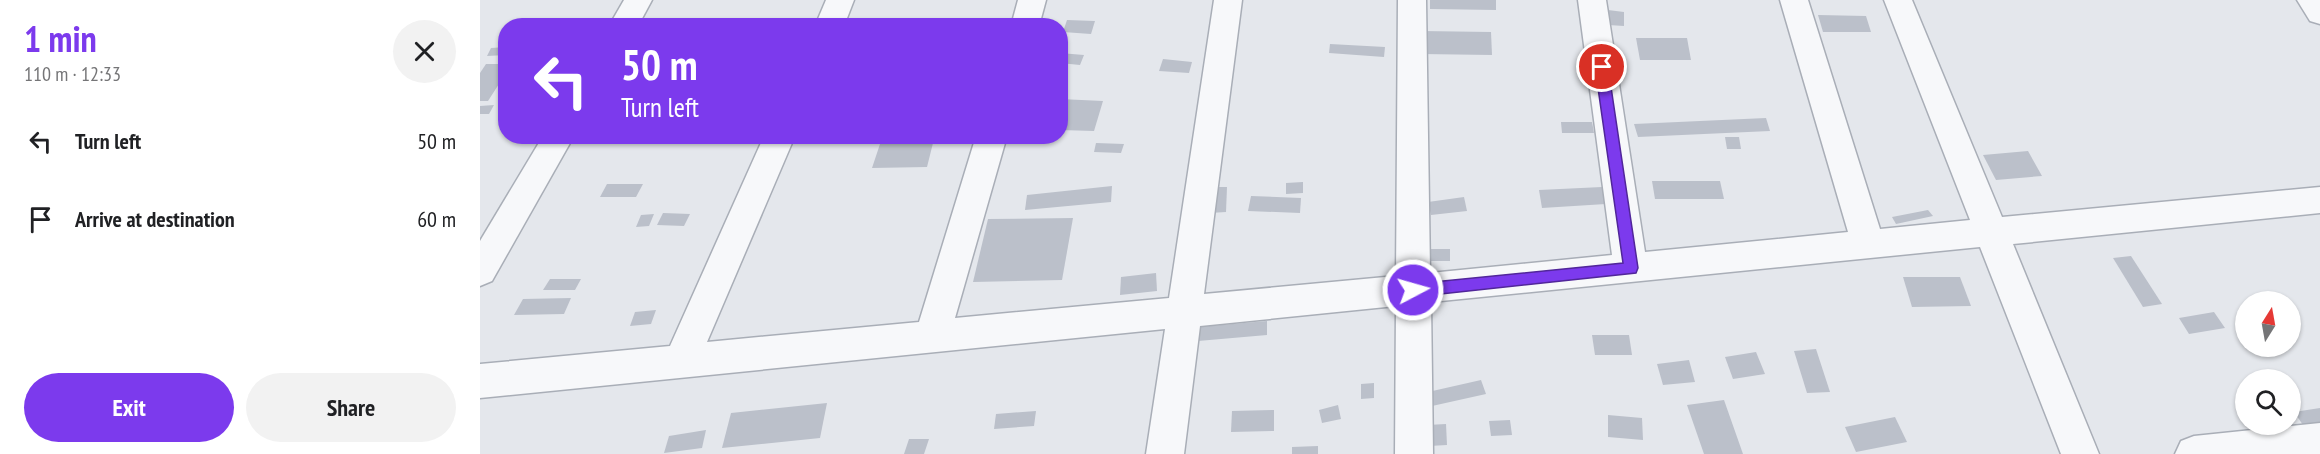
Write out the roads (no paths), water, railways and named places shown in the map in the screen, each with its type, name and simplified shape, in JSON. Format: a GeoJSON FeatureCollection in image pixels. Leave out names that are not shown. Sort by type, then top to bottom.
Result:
{"type":"FeatureCollection","features":[{"type":"Feature","properties":{"kind":"street"},"geometry":{"type":"LineString","coordinates":[[628,18],[638,0]]}},
{"type":"Feature","properties":{"kind":"street"},"geometry":{"type":"LineString","coordinates":[[832,18],[840,0]]}},
{"type":"Feature","properties":{"kind":"street"},"geometry":{"type":"LineString","coordinates":[[1026,18],[1032,0]]}},
{"type":"Feature","properties":{"kind":"street"},"geometry":{"type":"LineString","coordinates":[[1165,454],[1228,0]]}},
{"type":"Feature","properties":{"kind":"street"},"geometry":{"type":"LineString","coordinates":[[1412,0],[1414,454]]}},
{"type":"Feature","properties":{"kind":"street"},"geometry":{"type":"LineString","coordinates":[[1592,0],[1631,268]]}},
{"type":"Feature","properties":{"kind":"street"},"geometry":{"type":"LineString","coordinates":[[1794,0],[1868,245]]}},
{"type":"Feature","properties":{"kind":"street"},"geometry":{"type":"LineString","coordinates":[[1898,0],[2080,454]]}},
{"type":"Feature","properties":{"kind":"street"},"geometry":{"type":"LineString","coordinates":[[2311,0],[2320,14]]}},
{"type":"Feature","properties":{"kind":"street"},"geometry":{"type":"LineString","coordinates":[[480,271],[554,144]]}},
{"type":"Feature","properties":{"kind":"street"},"geometry":{"type":"LineString","coordinates":[[681,362],[776,144]]}},
{"type":"Feature","properties":{"kind":"street"},"geometry":{"type":"LineString","coordinates":[[932,338],[990,144]]}},
{"type":"Feature","properties":{"kind":"street"},"geometry":{"type":"LineString","coordinates":[[480,381],[1184,314],[2320,200]]}},
{"type":"Feature","properties":{"kind":"street"},"geometry":{"type":"LineString","coordinates":[[2194,454],[2284,450],[2320,441]]}}]}
